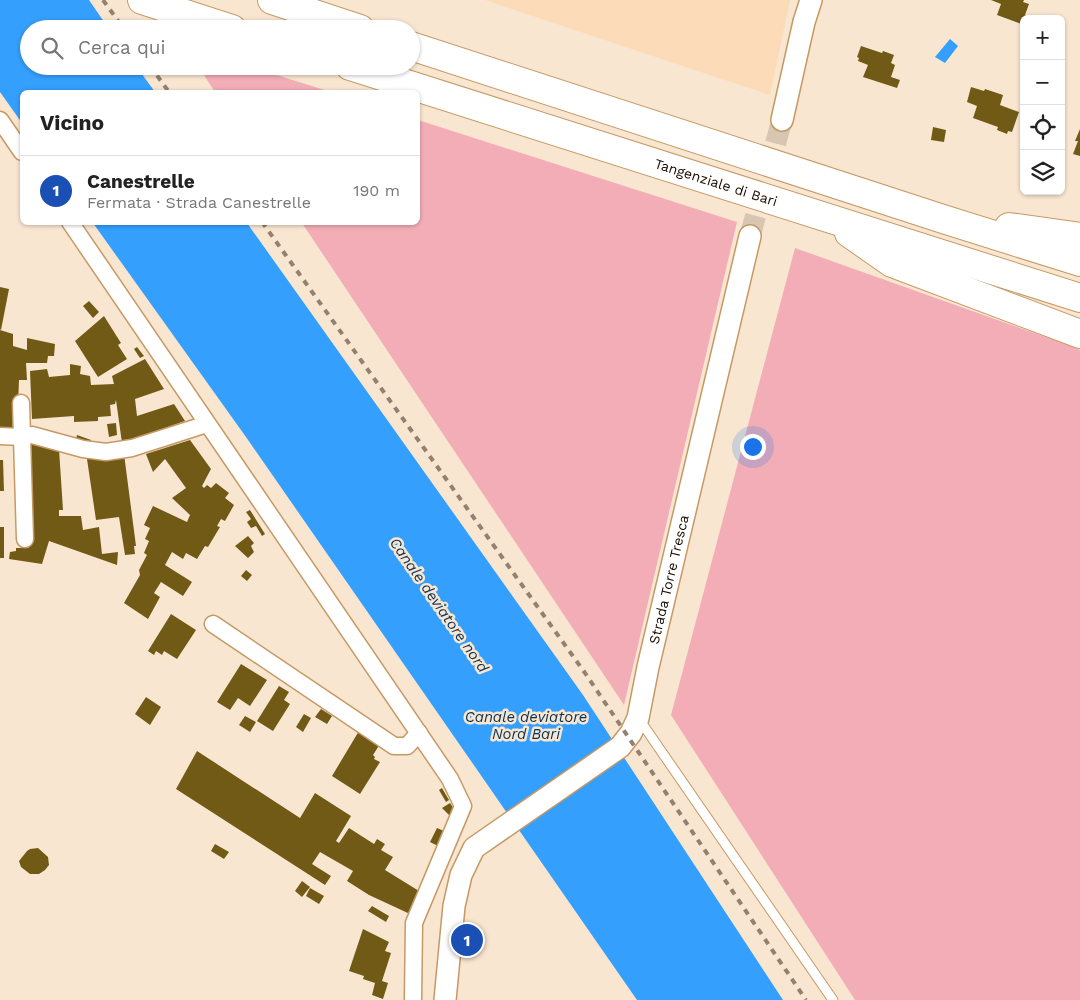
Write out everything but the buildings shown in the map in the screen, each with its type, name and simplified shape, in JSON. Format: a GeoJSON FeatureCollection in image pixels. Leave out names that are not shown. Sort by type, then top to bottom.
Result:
{"type":"FeatureCollection","features":[{"type":"Feature","properties":{"kind":"highway"},"geometry":{"type":"LineString","coordinates":[[272,0],[333,20]]}},
{"type":"Feature","properties":{"kind":"highway"},"geometry":{"type":"LineString","coordinates":[[146,1],[204,20]]}},
{"type":"Feature","properties":{"kind":"highway"},"geometry":{"type":"LineString","coordinates":[[420,49],[1080,262]]}},
{"type":"Feature","properties":{"kind":"highway","name":"Tangenziale di Bari"},"geometry":{"type":"LineString","coordinates":[[378,75],[1080,298]]}},
{"type":"Feature","properties":{"kind":"highway"},"geometry":{"type":"LineString","coordinates":[[828,218],[892,264],[1080,334]]}},
{"type":"Feature","properties":{"kind":"highway"},"geometry":{"type":"LineString","coordinates":[[943,219],[1056,233],[1080,238]]}},
{"type":"Feature","properties":{"kind":"street"},"geometry":{"type":"LineString","coordinates":[[782,120],[804,22],[811,0]]}},
{"type":"Feature","properties":{"kind":"street"},"geometry":{"type":"LineString","coordinates":[[0,120],[20,149]]}},
{"type":"Feature","properties":{"kind":"street"},"geometry":{"type":"LineString","coordinates":[[72,225],[450,779],[463,806],[414,923],[412,1000]]}},
{"type":"Feature","properties":{"kind":"street","name":"Strada Torre Tresca"},"geometry":{"type":"LineString","coordinates":[[446,1000],[454,906],[461,875],[474,848],[620,747],[631,733],[638,718],[648,667],[750,236]]}},
{"type":"Feature","properties":{"kind":"street"},"geometry":{"type":"LineString","coordinates":[[21,403],[25,539]]}},
{"type":"Feature","properties":{"kind":"street"},"geometry":{"type":"LineString","coordinates":[[0,436],[21,437],[32,435],[84,449],[106,452],[132,448],[207,424]]}},
{"type":"Feature","properties":{"kind":"street"},"geometry":{"type":"LineString","coordinates":[[213,624],[394,746],[406,746],[419,733]]}},
{"type":"Feature","properties":{"kind":"lane"},"geometry":{"type":"LineString","coordinates":[[638,718],[833,1000]]}},
{"type":"Feature","properties":{"kind":"shaded area"},"geometry":{"type":"Polygon","coordinates":[[[485,0],[790,0],[770,95],[485,0]]]}},
{"type":"Feature","properties":{"kind":"shaded area"},"geometry":{"type":"Polygon","coordinates":[[[204,75],[277,75],[325,90],[214,90],[204,75]]]}},
{"type":"Feature","properties":{"kind":"shaded area"},"geometry":{"type":"Polygon","coordinates":[[[420,121],[737,222],[624,705],[303,225],[420,225],[420,121]]]}},
{"type":"Feature","properties":{"kind":"shaded area"},"geometry":{"type":"Polygon","coordinates":[[[795,248],[1080,350],[1080,1000],[855,1000],[671,715],[795,248]]]}},
{"type":"Feature","properties":{"kind":"water"},"geometry":{"type":"Polygon","coordinates":[[[0,0],[89,0],[103,20],[20,20],[20,75],[143,75],[154,90],[20,90],[20,120],[0,92],[0,0]]]}},
{"type":"Feature","properties":{"kind":"water"},"geometry":{"type":"Polygon","coordinates":[[[950,39],[958,46],[945,63],[935,57],[950,39]]]}},
{"type":"Feature","properties":{"kind":"water","name":"Canale deviatore Nord Bari"},"geometry":{"type":"Polygon","coordinates":[[[94,225],[248,225],[583,695],[783,1000],[637,1000],[246,437],[94,225]]]}},
{"type":"Feature","properties":{"kind":"tunnel"},"geometry":{"type":"LineString","coordinates":[[750,236],[782,120]]}},
{"type":"Feature","properties":{"kind":"railway"},"geometry":{"type":"LineString","coordinates":[[103,0],[117,20]]}},
{"type":"Feature","properties":{"kind":"railway"},"geometry":{"type":"LineString","coordinates":[[157,75],[168,90]]}},
{"type":"Feature","properties":{"kind":"railway"},"geometry":{"type":"LineString","coordinates":[[264,225],[585,673],[806,1000]]}},
{"type":"Feature","properties":{"kind":"place","name":"Canestrelle"},"geometry":{"type":"Point","coordinates":[467,940]}},
{"type":"Feature","properties":{"kind":"water label","name":"Canale deviatore nord"},"geometry":{"type":"Point","coordinates":[439,605]}}]}
